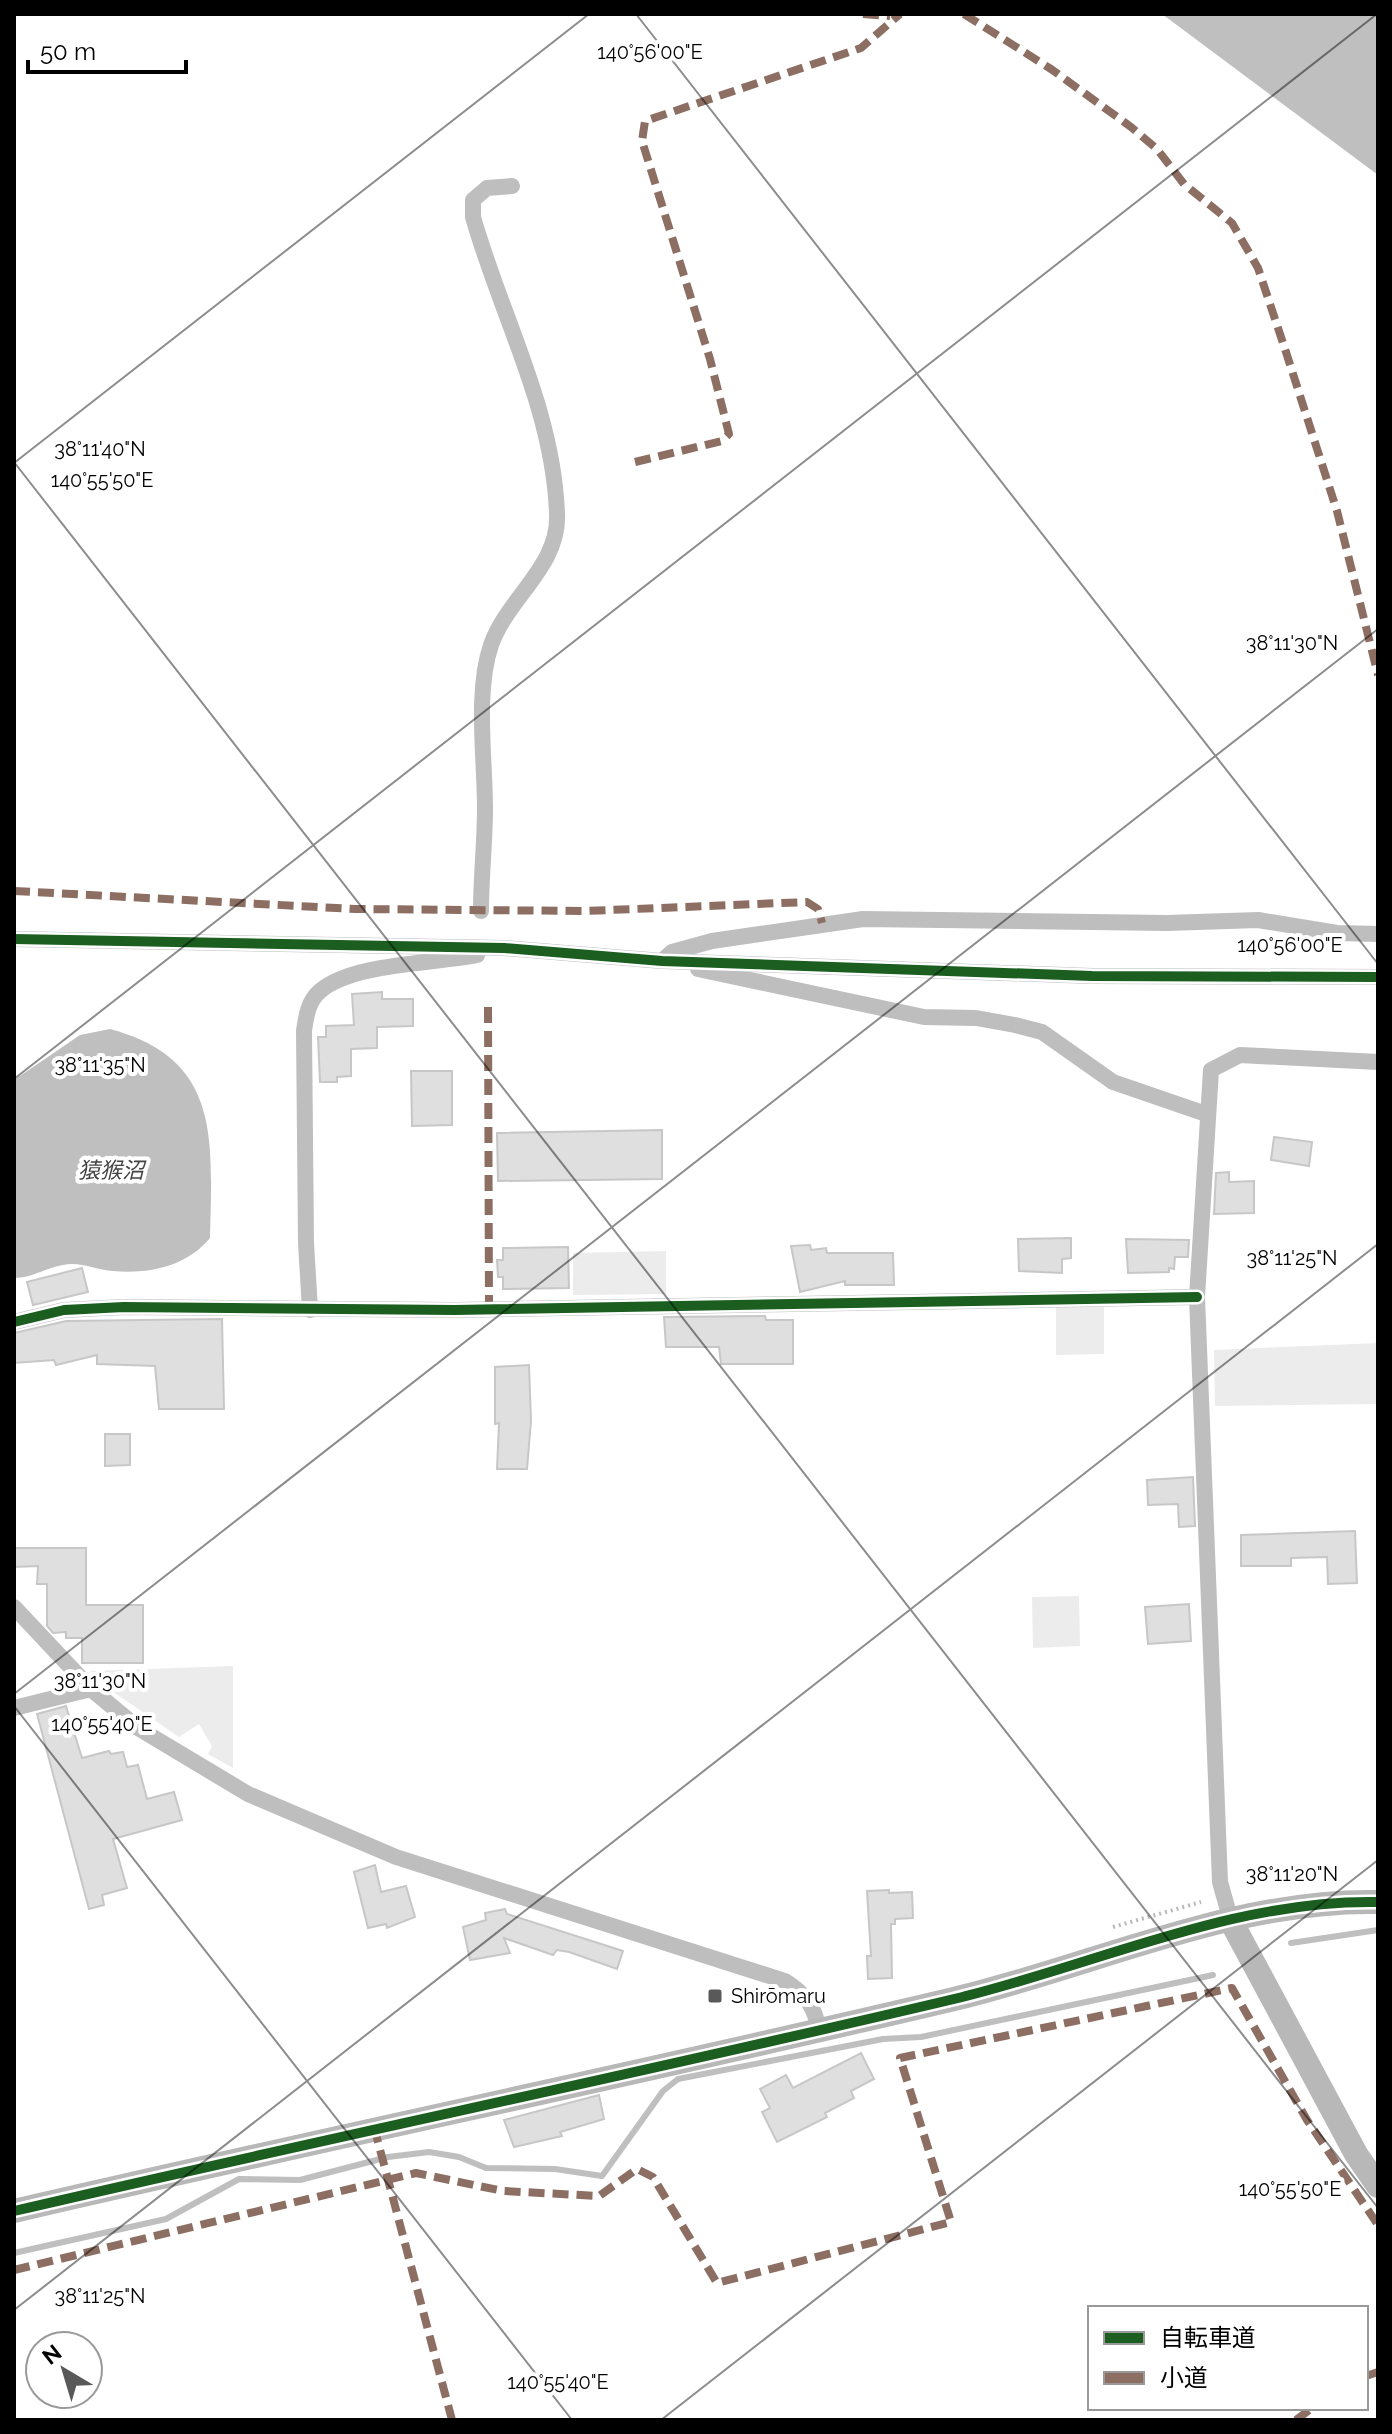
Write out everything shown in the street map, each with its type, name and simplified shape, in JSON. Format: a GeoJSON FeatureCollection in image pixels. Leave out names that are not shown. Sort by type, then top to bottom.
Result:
{"type":"FeatureCollection","features":[{"type":"Feature","properties":{"kind":"street"},"geometry":{"type":"LineString","coordinates":[[481,911],[485,810],[481,726],[490,647],[510,607],[552,553],[558,515],[547,434],[473,217],[473,200],[487,188],[512,186]]}},
{"type":"Feature","properties":{"kind":"street"},"geometry":{"type":"LineString","coordinates":[[662,961],[672,952],[712,941],[863,919],[1138,923],[1258,920],[1337,933],[1378,934]]}},
{"type":"Feature","properties":{"kind":"street"},"geometry":{"type":"LineString","coordinates":[[14,939],[479,947],[662,961],[1092,976],[1378,977]]}},
{"type":"Feature","properties":{"kind":"street"},"geometry":{"type":"LineString","coordinates":[[310,1310],[306,1243],[304,1031],[308,1008],[318,992],[366,970],[477,955],[479,947]]}},
{"type":"Feature","properties":{"kind":"street"},"geometry":{"type":"LineString","coordinates":[[662,961],[924,1017],[976,1018],[1028,1028],[1042,1032],[1113,1082],[1206,1114]]}},
{"type":"Feature","properties":{"kind":"street"},"geometry":{"type":"LineString","coordinates":[[1378,1062],[1240,1055],[1211,1070],[1197,1297],[1220,1882],[1231,1921],[1356,2154],[1378,2186]]}},
{"type":"Feature","properties":{"kind":"street"},"geometry":{"type":"LineString","coordinates":[[14,1322],[64,1310],[124,1307],[310,1310],[1197,1297]]}},
{"type":"Feature","properties":{"kind":"street"},"geometry":{"type":"LineString","coordinates":[[14,1607],[91,1689],[180,1756],[318,1827],[530,1903],[785,1981],[801,1991],[814,2008],[819,2031]]}},
{"type":"Feature","properties":{"kind":"street"},"geometry":{"type":"LineString","coordinates":[[14,1708],[91,1689]]}},
{"type":"Feature","properties":{"kind":"street"},"geometry":{"type":"LineString","coordinates":[[14,2211],[374,2127],[961,1998],[1231,1921],[1307,1906],[1378,1902]]}},
{"type":"Feature","properties":{"kind":"shaded area"},"geometry":{"type":"Polygon","coordinates":[[[666,1251],[666,1294],[573,1295],[573,1253],[666,1251]]]}},
{"type":"Feature","properties":{"kind":"shaded area"},"geometry":{"type":"Polygon","coordinates":[[[1104,1306],[1104,1354],[1056,1355],[1056,1307],[1104,1306]]]}},
{"type":"Feature","properties":{"kind":"shaded area"},"geometry":{"type":"Polygon","coordinates":[[[1378,1343],[1378,1404],[1215,1406],[1214,1350],[1378,1343]]]}},
{"type":"Feature","properties":{"kind":"shaded area"},"geometry":{"type":"Polygon","coordinates":[[[1079,1596],[1080,1646],[1033,1648],[1032,1597],[1079,1596]]]}},
{"type":"Feature","properties":{"kind":"shaded area"},"geometry":{"type":"Polygon","coordinates":[[[233,1666],[233,1768],[208,1754],[212,1746],[199,1724],[179,1737],[115,1693],[90,1671],[233,1666]]]}},
{"type":"Feature","properties":{"kind":"water"},"geometry":{"type":"Polygon","coordinates":[[[1162,14],[1378,14],[1378,175],[1162,14]]]}},
{"type":"Feature","properties":{"kind":"water","name":"猿猴沼"},"geometry":{"type":"Polygon","coordinates":[[[110,1029],[147,1043],[173,1061],[191,1082],[203,1108],[209,1137],[210,1238],[190,1256],[153,1270],[113,1271],[69,1264],[14,1278],[14,1080],[80,1035],[110,1029]]]}},
{"type":"Feature","properties":{"kind":"building"},"geometry":{"type":"Polygon","coordinates":[[[382,992],[382,999],[413,999],[413,1026],[377,1027],[377,1048],[351,1049],[351,1076],[337,1077],[337,1082],[320,1082],[318,1037],[326,1037],[326,1026],[354,1025],[352,994],[382,992]]]}},
{"type":"Feature","properties":{"kind":"building"},"geometry":{"type":"Polygon","coordinates":[[[411,1071],[452,1071],[452,1125],[412,1126],[411,1071]]]}},
{"type":"Feature","properties":{"kind":"building"},"geometry":{"type":"Polygon","coordinates":[[[662,1130],[662,1179],[498,1181],[497,1133],[662,1130]]]}},
{"type":"Feature","properties":{"kind":"building"},"geometry":{"type":"Polygon","coordinates":[[[1274,1137],[1312,1142],[1309,1166],[1271,1160],[1274,1137]]]}},
{"type":"Feature","properties":{"kind":"building"},"geometry":{"type":"Polygon","coordinates":[[[1229,1172],[1229,1182],[1254,1181],[1254,1213],[1214,1214],[1216,1173],[1229,1172]]]}},
{"type":"Feature","properties":{"kind":"building"},"geometry":{"type":"Polygon","coordinates":[[[1071,1238],[1071,1258],[1062,1259],[1062,1273],[1019,1271],[1018,1239],[1071,1238]]]}},
{"type":"Feature","properties":{"kind":"building"},"geometry":{"type":"Polygon","coordinates":[[[1126,1239],[1189,1240],[1188,1257],[1175,1257],[1174,1269],[1169,1268],[1169,1272],[1128,1273],[1126,1239]]]}},
{"type":"Feature","properties":{"kind":"building"},"geometry":{"type":"Polygon","coordinates":[[[810,1245],[811,1250],[826,1248],[827,1253],[893,1253],[894,1285],[845,1285],[845,1281],[800,1292],[791,1246],[810,1245]]]}},
{"type":"Feature","properties":{"kind":"building"},"geometry":{"type":"Polygon","coordinates":[[[568,1247],[569,1288],[503,1289],[503,1277],[498,1277],[497,1260],[503,1260],[503,1248],[568,1247]]]}},
{"type":"Feature","properties":{"kind":"building"},"geometry":{"type":"Polygon","coordinates":[[[82,1268],[88,1292],[33,1305],[27,1282],[82,1268]]]}},
{"type":"Feature","properties":{"kind":"building"},"geometry":{"type":"Polygon","coordinates":[[[765,1316],[766,1320],[793,1320],[793,1364],[721,1364],[719,1347],[666,1347],[664,1317],[765,1316]]]}},
{"type":"Feature","properties":{"kind":"building"},"geometry":{"type":"Polygon","coordinates":[[[222,1319],[224,1409],[159,1409],[155,1366],[97,1364],[97,1355],[56,1365],[54,1360],[14,1363],[14,1333],[66,1321],[222,1319]]]}},
{"type":"Feature","properties":{"kind":"building"},"geometry":{"type":"Polygon","coordinates":[[[529,1365],[531,1421],[527,1469],[497,1469],[499,1423],[495,1424],[495,1367],[529,1365]]]}},
{"type":"Feature","properties":{"kind":"building"},"geometry":{"type":"Polygon","coordinates":[[[105,1434],[130,1434],[130,1465],[105,1466],[105,1434]]]}},
{"type":"Feature","properties":{"kind":"building"},"geometry":{"type":"Polygon","coordinates":[[[1193,1477],[1195,1526],[1179,1527],[1178,1504],[1148,1505],[1147,1480],[1193,1477]]]}},
{"type":"Feature","properties":{"kind":"building"},"geometry":{"type":"Polygon","coordinates":[[[1355,1531],[1357,1583],[1328,1584],[1327,1557],[1291,1558],[1291,1566],[1241,1566],[1241,1535],[1355,1531]]]}},
{"type":"Feature","properties":{"kind":"building"},"geometry":{"type":"Polygon","coordinates":[[[14,1548],[86,1548],[86,1605],[143,1605],[143,1663],[82,1663],[82,1638],[66,1638],[66,1632],[53,1633],[47,1626],[47,1584],[37,1584],[38,1566],[14,1567],[14,1548]]]}},
{"type":"Feature","properties":{"kind":"building"},"geometry":{"type":"Polygon","coordinates":[[[1189,1604],[1191,1641],[1148,1644],[1145,1607],[1189,1604]]]}},
{"type":"Feature","properties":{"kind":"building"},"geometry":{"type":"Polygon","coordinates":[[[66,1706],[82,1758],[109,1751],[111,1754],[123,1752],[127,1767],[138,1765],[147,1799],[174,1792],[182,1820],[113,1839],[127,1888],[102,1895],[104,1905],[89,1909],[37,1714],[66,1706]]]}},
{"type":"Feature","properties":{"kind":"building"},"geometry":{"type":"Polygon","coordinates":[[[375,1865],[381,1892],[406,1886],[415,1917],[387,1928],[386,1924],[368,1928],[354,1872],[375,1865]]]}},
{"type":"Feature","properties":{"kind":"building"},"geometry":{"type":"Polygon","coordinates":[[[889,1890],[889,1893],[912,1892],[913,1918],[895,1919],[895,1924],[891,1924],[892,1978],[868,1979],[867,1956],[871,1956],[867,1891],[889,1890]]]}},
{"type":"Feature","properties":{"kind":"building"},"geometry":{"type":"Polygon","coordinates":[[[505,1909],[507,1914],[623,1951],[617,1969],[569,1952],[557,1950],[553,1955],[504,1938],[510,1953],[470,1960],[463,1927],[486,1920],[485,1913],[505,1909]]]}},
{"type":"Feature","properties":{"kind":"building"},"geometry":{"type":"Polygon","coordinates":[[[861,2053],[874,2079],[851,2091],[854,2098],[825,2113],[827,2117],[777,2142],[762,2112],[770,2108],[760,2089],[786,2075],[793,2088],[861,2053]]]}},
{"type":"Feature","properties":{"kind":"building"},"geometry":{"type":"Polygon","coordinates":[[[599,2095],[604,2119],[560,2132],[562,2136],[514,2147],[504,2120],[599,2095]]]}},
{"type":"Feature","properties":{"kind":"waterway"},"geometry":{"type":"LineString","coordinates":[[1291,1943],[1378,1930]]}},
{"type":"Feature","properties":{"kind":"waterway"},"geometry":{"type":"LineString","coordinates":[[14,2253],[166,2219],[239,2179],[300,2180],[388,2157],[429,2152],[459,2157],[486,2168],[555,2169],[602,2176],[663,2091],[678,2079],[883,2039],[921,2037],[1213,1975]]}},
{"type":"Feature","properties":{"kind":"marked path"},"geometry":{"type":"LineString","coordinates":[[863,14],[890,16]]}},
{"type":"Feature","properties":{"kind":"marked path"},"geometry":{"type":"LineString","coordinates":[[635,462],[722,441],[729,434],[710,359],[642,141],[645,121],[861,48],[900,14]]}},
{"type":"Feature","properties":{"kind":"marked path"},"geometry":{"type":"LineString","coordinates":[[964,14],[1051,69],[1131,127],[1157,149],[1184,184],[1232,223],[1258,268],[1285,349],[1337,511],[1378,675]]}},
{"type":"Feature","properties":{"kind":"marked path"},"geometry":{"type":"LineString","coordinates":[[14,891],[356,909],[585,911],[807,902],[818,909],[822,923]]}},
{"type":"Feature","properties":{"kind":"marked path"},"geometry":{"type":"LineString","coordinates":[[488,1007],[489,1310]]}},
{"type":"Feature","properties":{"kind":"marked path"},"geometry":{"type":"LineString","coordinates":[[14,2270],[416,2173],[503,2191],[599,2196],[637,2169],[653,2177],[717,2283],[951,2222],[900,2058],[1232,1988],[1307,2120],[1378,2225]]}},
{"type":"Feature","properties":{"kind":"marked path"},"geometry":{"type":"LineString","coordinates":[[374,2127],[452,2420]]}},
{"type":"Feature","properties":{"kind":"marked path"},"geometry":{"type":"LineString","coordinates":[[1368,2375],[1378,2372]]}},
{"type":"Feature","properties":{"kind":"marked path"},"geometry":{"type":"LineString","coordinates":[[1296,2420],[1309,2410]]}},
{"type":"Feature","properties":{"kind":"cycle path"},"geometry":{"type":"LineString","coordinates":[[14,939],[504,948],[662,961],[1092,976],[1378,977]]}},
{"type":"Feature","properties":{"kind":"cycle path"},"geometry":{"type":"LineString","coordinates":[[14,1322],[64,1310],[124,1307],[455,1310],[1197,1297]]}},
{"type":"Feature","properties":{"kind":"cycle path"},"geometry":{"type":"LineString","coordinates":[[14,2211],[954,1999],[1217,1923],[1270,1911],[1324,1904],[1378,1902]]}},
{"type":"Feature","properties":{"kind":"place","name":"Shirōmaru"},"geometry":{"type":"Point","coordinates":[715,1996]}}]}
